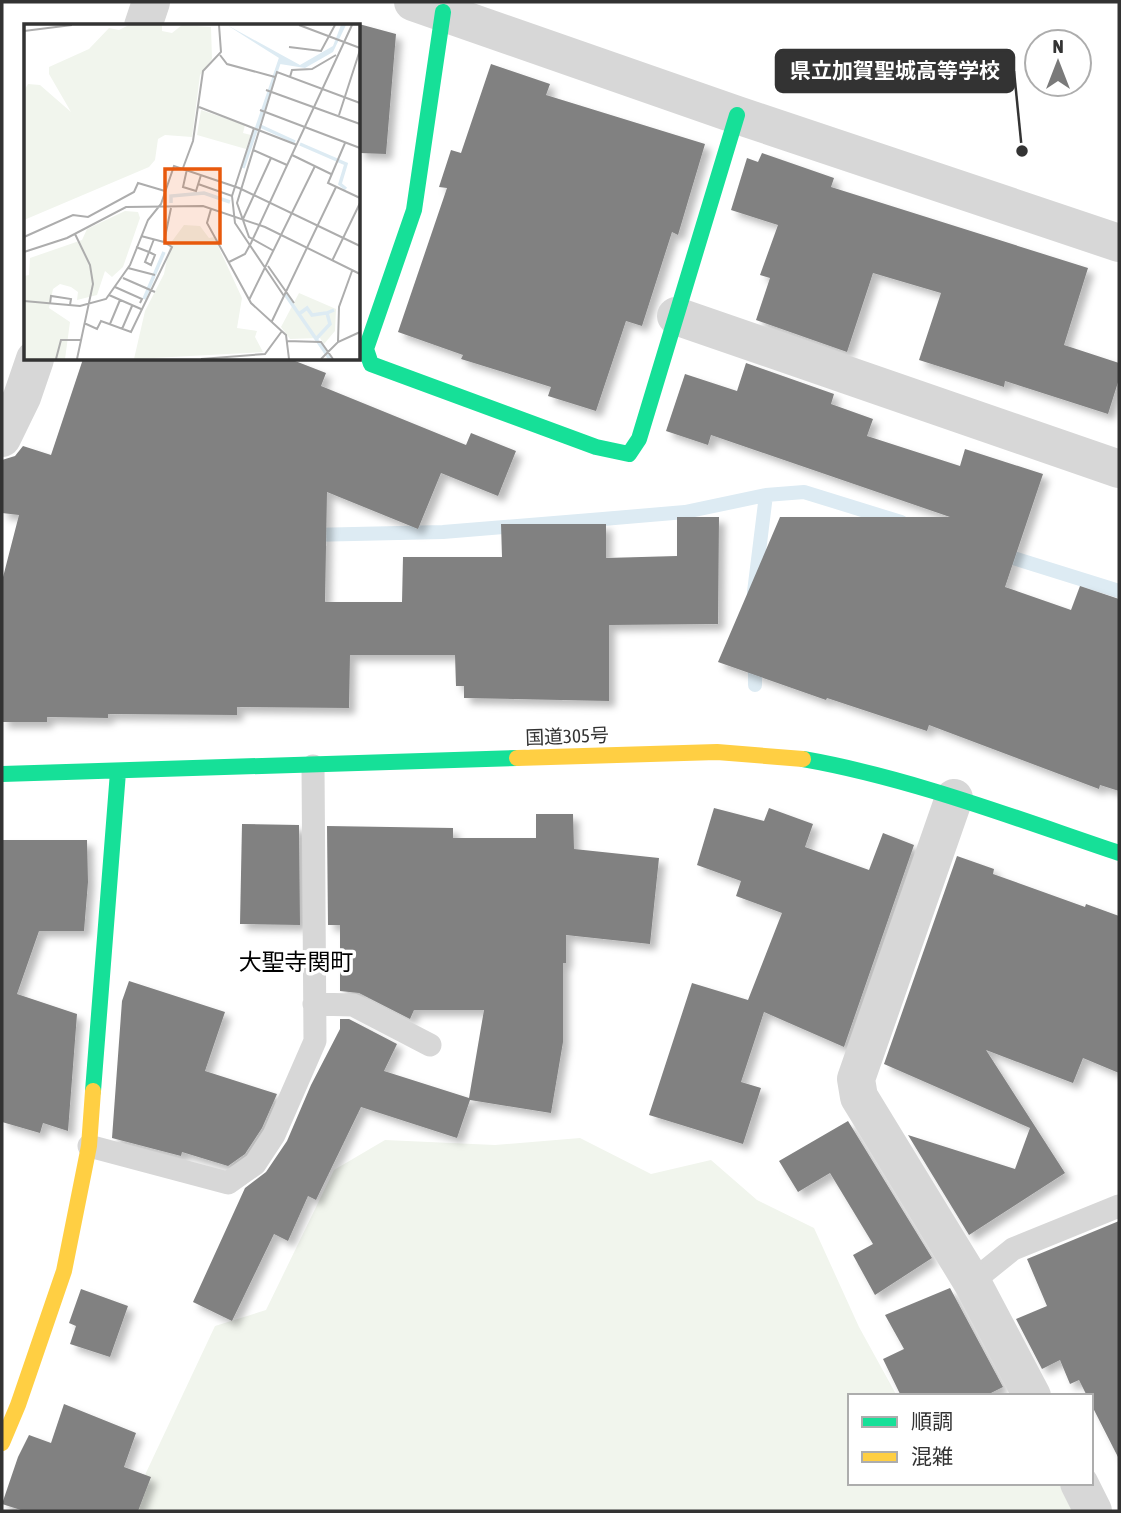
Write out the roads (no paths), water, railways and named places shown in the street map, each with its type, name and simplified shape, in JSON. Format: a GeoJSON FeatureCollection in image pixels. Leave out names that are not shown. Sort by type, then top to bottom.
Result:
{"type":"FeatureCollection","features":[{"type":"Feature","properties":{"kind":"main road"},"geometry":{"type":"LineString","coordinates":[[428,7],[414,210],[366,349],[370,364],[596,447],[629,454],[639,439],[737,115]]}},
{"type":"Feature","properties":{"kind":"main road","name":"国道305号"},"geometry":{"type":"LineString","coordinates":[[2,774],[717,752],[786,756],[848,767],[954,798],[1119,853]]}},
{"type":"Feature","properties":{"kind":"main road"},"geometry":{"type":"LineString","coordinates":[[2,1443],[18,1405],[64,1271],[89,1146],[118,772]]}},
{"type":"Feature","properties":{"kind":"street"},"geometry":{"type":"LineString","coordinates":[[143,24],[151,2]]}},
{"type":"Feature","properties":{"kind":"street"},"geometry":{"type":"LineString","coordinates":[[428,7],[737,115],[1119,243]]}},
{"type":"Feature","properties":{"kind":"street"},"geometry":{"type":"LineString","coordinates":[[676,317],[1119,469]]}},
{"type":"Feature","properties":{"kind":"street"},"geometry":{"type":"LineString","coordinates":[[2,438],[22,397],[34,360]]}},
{"type":"Feature","properties":{"kind":"street"},"geometry":{"type":"LineString","coordinates":[[954,798],[856,1079],[859,1097],[972,1282],[1031,1394]]}},
{"type":"Feature","properties":{"kind":"street"},"geometry":{"type":"LineString","coordinates":[[1080,1485],[1093,1511]]}},
{"type":"Feature","properties":{"kind":"lane"},"geometry":{"type":"LineString","coordinates":[[89,1146],[228,1183],[255,1164],[274,1135],[315,1041],[313,766]]}},
{"type":"Feature","properties":{"kind":"lane"},"geometry":{"type":"LineString","coordinates":[[314,1004],[353,1005],[430,1045]]}},
{"type":"Feature","properties":{"kind":"lane"},"geometry":{"type":"LineString","coordinates":[[972,1282],[1013,1249],[1119,1206]]}},
{"type":"Feature","properties":{"kind":"waterway"},"geometry":{"type":"LineString","coordinates":[[309,535],[443,532],[685,512],[766,495],[804,492],[901,522]]}},
{"type":"Feature","properties":{"kind":"waterway"},"geometry":{"type":"LineString","coordinates":[[754,592],[766,495]]}},
{"type":"Feature","properties":{"kind":"waterway"},"geometry":{"type":"LineString","coordinates":[[997,553],[1119,591]]}},
{"type":"Feature","properties":{"kind":"waterway"},"geometry":{"type":"LineString","coordinates":[[755,658],[755,685]]}},
{"type":"Feature","properties":{"kind":"place","name":"県立加賀聖城高等学校"},"geometry":{"type":"Point","coordinates":[1022,151]}},
{"type":"Feature","properties":{"kind":"district","name":"大聖寺関町"},"geometry":{"type":"Point","coordinates":[296,962]}}]}
